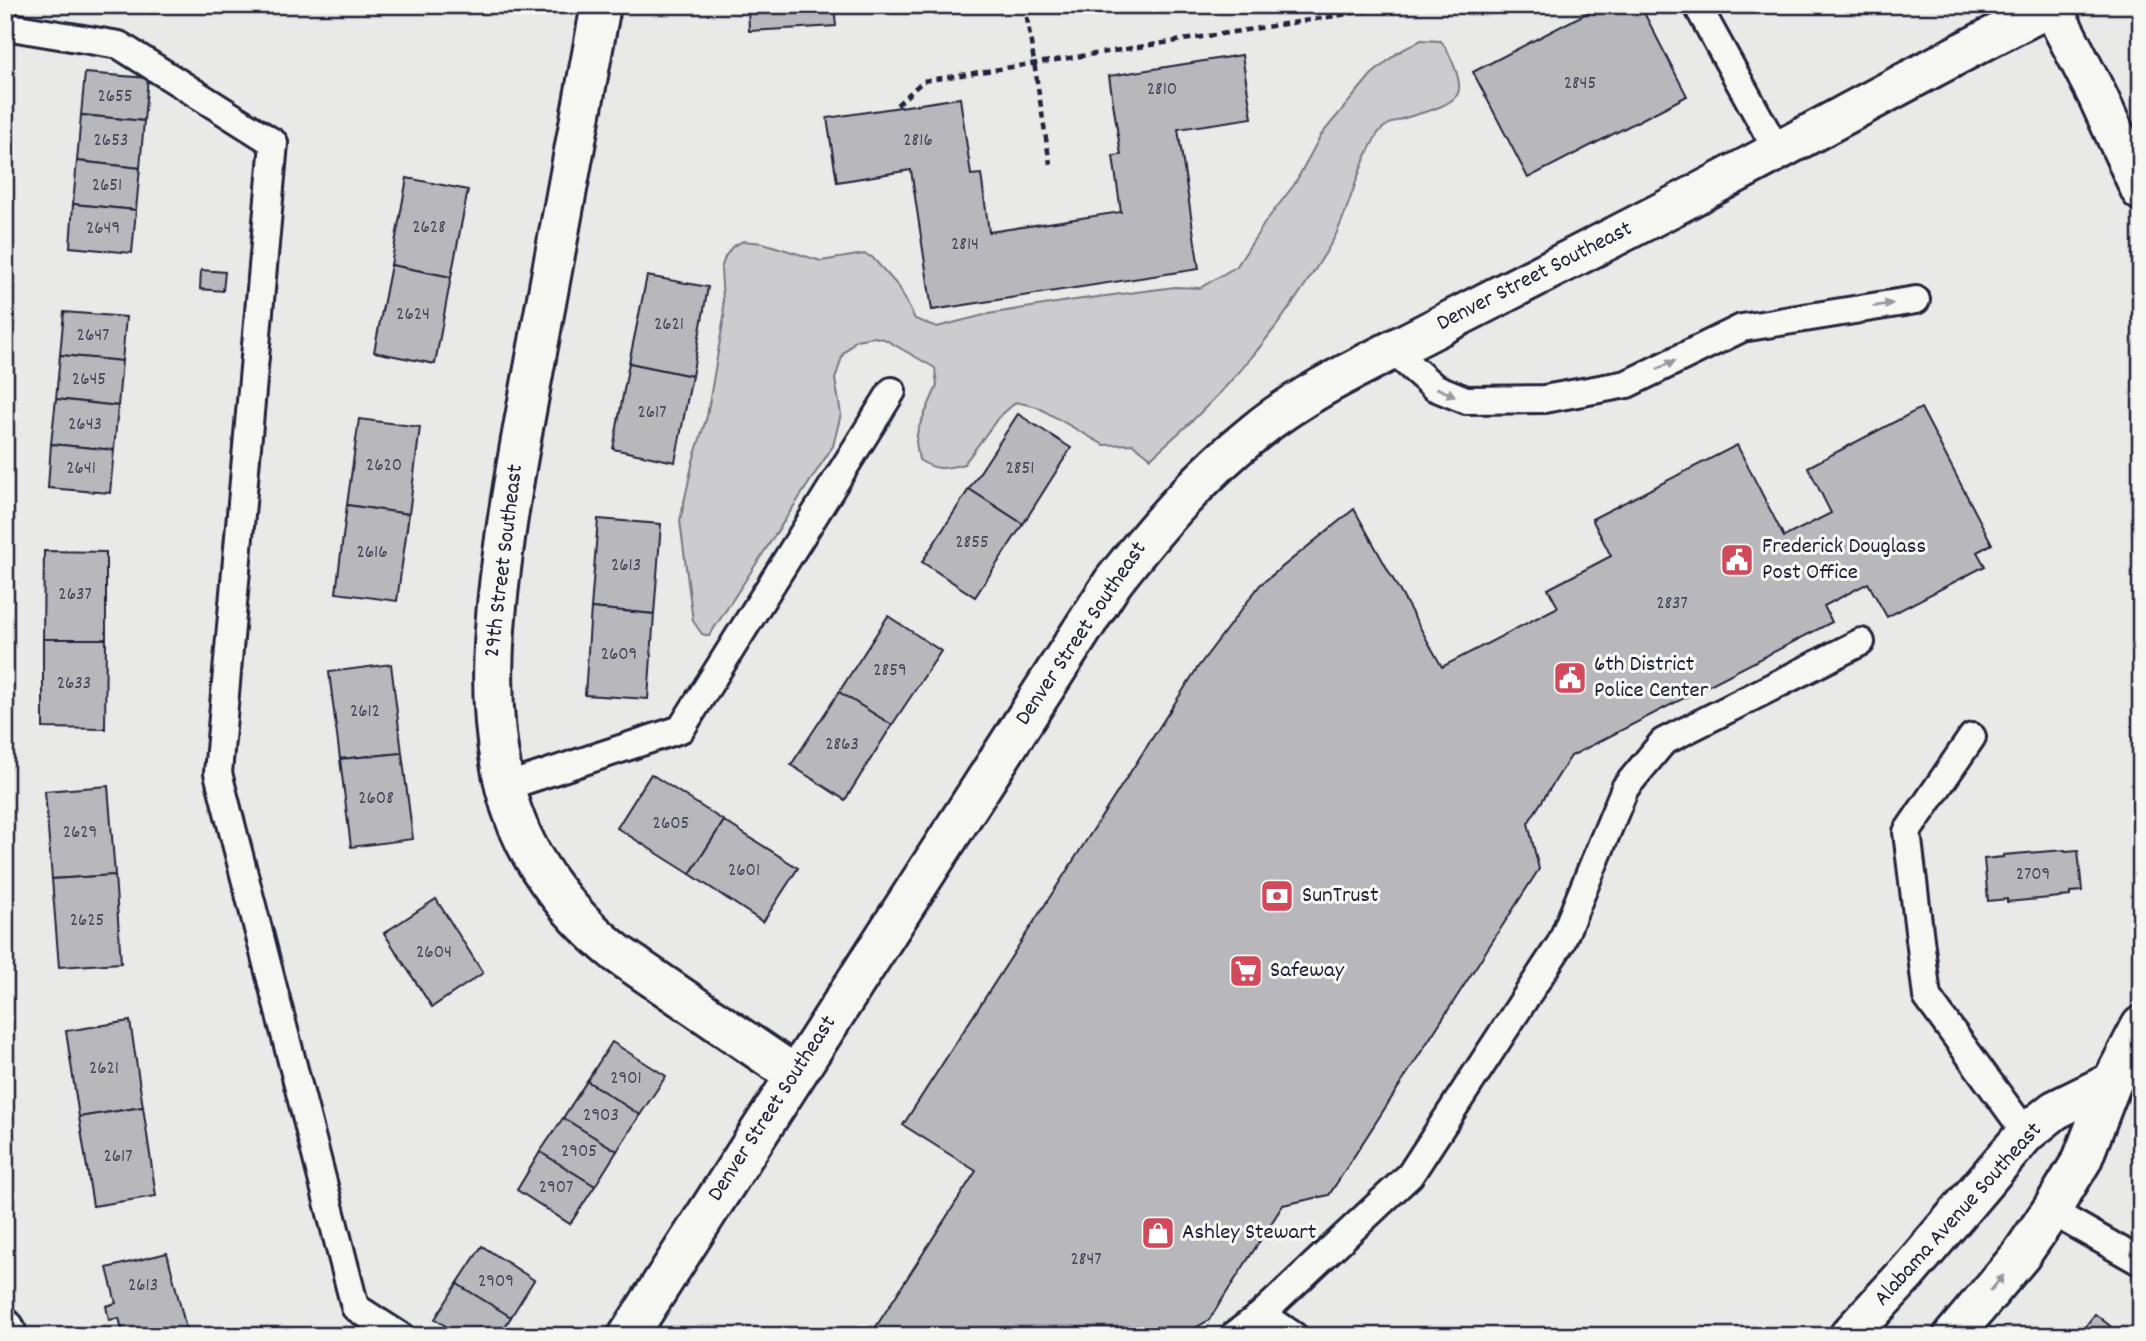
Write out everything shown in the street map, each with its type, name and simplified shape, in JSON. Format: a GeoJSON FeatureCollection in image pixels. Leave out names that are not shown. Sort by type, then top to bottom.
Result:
{"type":"FeatureCollection","features":[{"type":"Feature","properties":{"kind":"street","name":"29th Street Southeast"},"geometry":{"type":"LineString","coordinates":[[601,5],[513,483],[496,605],[492,666],[494,706],[505,787],[537,863],[560,897],[587,927],[618,954],[795,1075]]}},
{"type":"Feature","properties":{"kind":"street","name":"Denver Street Southeast"},"geometry":{"type":"LineString","coordinates":[[628,1336],[1105,593],[1145,541],[1197,483],[1255,432],[1298,402],[2052,6]]}},
{"type":"Feature","properties":{"kind":"street"},"geometry":{"type":"LineString","coordinates":[[2052,6],[2141,191]]}},
{"type":"Feature","properties":{"kind":"street"},"geometry":{"type":"LineString","coordinates":[[1953,1336],[2021,1255],[2082,1160],[2112,1082],[2141,1026]]}},
{"type":"Feature","properties":{"kind":"street","name":"Alabama Avenue Southeast"},"geometry":{"type":"LineString","coordinates":[[1849,1336],[1908,1272],[2026,1133],[2055,1110],[2112,1082]]}},
{"type":"Feature","properties":{"kind":"street"},"geometry":{"type":"LineString","coordinates":[[5,1329],[7,1336]]}},
{"type":"Feature","properties":{"kind":"lane"},"geometry":{"type":"LineString","coordinates":[[1698,5],[1778,152]]}},
{"type":"Feature","properties":{"kind":"lane"},"geometry":{"type":"LineString","coordinates":[[5,26],[119,45],[274,142],[218,774],[355,1307],[400,1336]]}},
{"type":"Feature","properties":{"kind":"lane"},"geometry":{"type":"LineString","coordinates":[[1393,351],[1434,387],[1466,400],[1544,399],[1627,384],[1742,328],[1916,300]]}},
{"type":"Feature","properties":{"kind":"lane"},"geometry":{"type":"LineString","coordinates":[[505,787],[681,729],[892,391]]}},
{"type":"Feature","properties":{"kind":"lane"},"geometry":{"type":"LineString","coordinates":[[1233,1336],[1262,1314],[1410,1175],[1561,943],[1625,788],[1663,742],[1861,642]]}},
{"type":"Feature","properties":{"kind":"lane"},"geometry":{"type":"LineString","coordinates":[[1972,737],[1907,832],[1927,997],[2026,1133]]}},
{"type":"Feature","properties":{"kind":"lane"},"geometry":{"type":"LineString","coordinates":[[2051,1211],[2141,1262]]}},
{"type":"Feature","properties":{"kind":"lane"},"geometry":{"type":"LineString","coordinates":[[1262,1314],[1294,1336]]}},
{"type":"Feature","properties":{"kind":"path"},"geometry":{"type":"LineString","coordinates":[[1025,5],[1050,164]]}},
{"type":"Feature","properties":{"kind":"path"},"geometry":{"type":"LineString","coordinates":[[897,105],[923,80],[1405,5]]}},
{"type":"Feature","properties":{"kind":"shaded area"},"geometry":{"type":"Polygon","coordinates":[[[1421,40],[1441,41],[1444,45],[1457,75],[1457,95],[1441,106],[1397,120],[1378,133],[1366,156],[1332,242],[1287,311],[1217,396],[1151,458],[1133,444],[1104,445],[1037,407],[1016,402],[998,418],[964,464],[946,468],[931,466],[919,460],[916,442],[918,429],[937,386],[935,368],[884,339],[874,337],[856,340],[843,354],[835,379],[841,414],[833,446],[709,636],[702,634],[693,621],[680,521],[693,461],[707,416],[724,317],[721,269],[732,247],[743,241],[763,243],[821,261],[864,254],[872,257],[899,287],[915,319],[937,327],[988,314],[1075,300],[1175,287],[1200,288],[1237,266],[1266,221],[1294,185],[1321,135],[1371,75],[1397,53],[1421,40]]]}},
{"type":"Feature","properties":{"kind":"building"},"geometry":{"type":"Polygon","coordinates":[[[748,5],[834,5],[836,26],[749,31],[748,5]]]}},
{"type":"Feature","properties":{"kind":"building"},"geometry":{"type":"Polygon","coordinates":[[[1602,5],[1640,5],[1687,96],[1528,178],[1473,72],[1602,5]]]}},
{"type":"Feature","properties":{"kind":"building"},"geometry":{"type":"Polygon","coordinates":[[[1242,55],[1252,118],[1178,129],[1199,269],[932,310],[911,170],[837,182],[827,118],[960,98],[971,175],[981,174],[989,232],[1121,212],[1113,156],[1121,155],[1109,76],[1242,55]]]}},
{"type":"Feature","properties":{"kind":"building"},"geometry":{"type":"Polygon","coordinates":[[[85,73],[148,78],[144,121],[81,115],[85,73]]]}},
{"type":"Feature","properties":{"kind":"building"},"geometry":{"type":"Polygon","coordinates":[[[81,115],[144,121],[140,168],[77,161],[81,115]]]}},
{"type":"Feature","properties":{"kind":"building"},"geometry":{"type":"Polygon","coordinates":[[[77,161],[140,168],[136,210],[73,204],[77,161]]]}},
{"type":"Feature","properties":{"kind":"building"},"geometry":{"type":"Polygon","coordinates":[[[407,178],[468,190],[451,277],[391,265],[407,178]]]}},
{"type":"Feature","properties":{"kind":"building"},"geometry":{"type":"Polygon","coordinates":[[[73,204],[136,210],[132,253],[70,247],[73,204]]]}},
{"type":"Feature","properties":{"kind":"building"},"geometry":{"type":"Polygon","coordinates":[[[391,265],[451,277],[435,364],[374,352],[391,265]]]}},
{"type":"Feature","properties":{"kind":"building"},"geometry":{"type":"Polygon","coordinates":[[[201,270],[225,272],[223,291],[200,289],[201,270]]]}},
{"type":"Feature","properties":{"kind":"building"},"geometry":{"type":"Polygon","coordinates":[[[647,276],[708,287],[692,376],[629,363],[647,276]]]}},
{"type":"Feature","properties":{"kind":"building"},"geometry":{"type":"Polygon","coordinates":[[[64,312],[126,317],[122,361],[60,355],[64,312]]]}},
{"type":"Feature","properties":{"kind":"building"},"geometry":{"type":"Polygon","coordinates":[[[60,355],[122,361],[118,406],[56,399],[60,355]]]}},
{"type":"Feature","properties":{"kind":"building"},"geometry":{"type":"Polygon","coordinates":[[[629,363],[692,376],[675,462],[613,449],[629,363]]]}},
{"type":"Feature","properties":{"kind":"building"},"geometry":{"type":"Polygon","coordinates":[[[56,399],[118,406],[114,450],[51,444],[56,399]]]}},
{"type":"Feature","properties":{"kind":"building"},"geometry":{"type":"Polygon","coordinates":[[[1921,408],[1992,544],[1977,552],[1985,566],[1887,617],[1868,583],[1824,606],[1832,622],[1571,756],[1528,823],[1539,869],[1329,1195],[1283,1205],[1209,1320],[1181,1336],[870,1336],[976,1171],[903,1125],[1198,667],[1260,585],[1354,509],[1442,667],[1558,607],[1548,589],[1611,556],[1592,519],[1737,445],[1784,537],[1831,513],[1808,467],[1921,408]]]}},
{"type":"Feature","properties":{"kind":"building"},"geometry":{"type":"Polygon","coordinates":[[[1018,414],[1071,448],[1023,524],[969,489],[1018,414]]]}},
{"type":"Feature","properties":{"kind":"building"},"geometry":{"type":"Polygon","coordinates":[[[359,419],[420,427],[409,514],[347,505],[359,419]]]}},
{"type":"Feature","properties":{"kind":"building"},"geometry":{"type":"Polygon","coordinates":[[[51,444],[114,450],[110,493],[48,488],[51,444]]]}},
{"type":"Feature","properties":{"kind":"building"},"geometry":{"type":"Polygon","coordinates":[[[969,489],[1023,524],[975,597],[922,562],[969,489]]]}},
{"type":"Feature","properties":{"kind":"building"},"geometry":{"type":"Polygon","coordinates":[[[347,505],[409,514],[397,601],[336,593],[347,505]]]}},
{"type":"Feature","properties":{"kind":"building"},"geometry":{"type":"Polygon","coordinates":[[[598,519],[661,524],[654,614],[591,608],[598,519]]]}},
{"type":"Feature","properties":{"kind":"building"},"geometry":{"type":"Polygon","coordinates":[[[44,551],[106,552],[106,639],[43,639],[44,551]]]}},
{"type":"Feature","properties":{"kind":"building"},"geometry":{"type":"Polygon","coordinates":[[[591,608],[654,614],[648,699],[585,695],[591,608]]]}},
{"type":"Feature","properties":{"kind":"building"},"geometry":{"type":"Polygon","coordinates":[[[888,616],[941,651],[892,725],[839,692],[888,616]]]}},
{"type":"Feature","properties":{"kind":"building"},"geometry":{"type":"Polygon","coordinates":[[[43,639],[106,639],[105,729],[43,728],[43,639]]]}},
{"type":"Feature","properties":{"kind":"building"},"geometry":{"type":"Polygon","coordinates":[[[391,664],[402,753],[340,759],[329,672],[391,664]]]}},
{"type":"Feature","properties":{"kind":"building"},"geometry":{"type":"Polygon","coordinates":[[[839,692],[892,725],[845,800],[791,765],[839,692]]]}},
{"type":"Feature","properties":{"kind":"building"},"geometry":{"type":"Polygon","coordinates":[[[402,753],[413,839],[351,847],[340,759],[402,753]]]}},
{"type":"Feature","properties":{"kind":"building"},"geometry":{"type":"Polygon","coordinates":[[[651,774],[724,821],[690,874],[617,828],[651,774]]]}},
{"type":"Feature","properties":{"kind":"building"},"geometry":{"type":"Polygon","coordinates":[[[108,786],[115,875],[52,879],[45,791],[108,786]]]}},
{"type":"Feature","properties":{"kind":"building"},"geometry":{"type":"Polygon","coordinates":[[[724,821],[798,868],[763,922],[690,874],[724,821]]]}},
{"type":"Feature","properties":{"kind":"building"},"geometry":{"type":"Polygon","coordinates":[[[2078,850],[2082,891],[2070,892],[2070,896],[2007,902],[2007,899],[1988,901],[1984,859],[2078,850]]]}},
{"type":"Feature","properties":{"kind":"building"},"geometry":{"type":"Polygon","coordinates":[[[115,875],[121,963],[59,967],[52,879],[115,875]]]}},
{"type":"Feature","properties":{"kind":"building"},"geometry":{"type":"Polygon","coordinates":[[[436,899],[483,973],[432,1007],[384,933],[436,899]]]}},
{"type":"Feature","properties":{"kind":"building"},"geometry":{"type":"Polygon","coordinates":[[[130,1021],[143,1107],[79,1117],[66,1031],[130,1021]]]}},
{"type":"Feature","properties":{"kind":"building"},"geometry":{"type":"Polygon","coordinates":[[[612,1042],[666,1076],[640,1115],[587,1081],[612,1042]]]}},
{"type":"Feature","properties":{"kind":"building"},"geometry":{"type":"Polygon","coordinates":[[[587,1081],[640,1115],[617,1151],[563,1118],[587,1081]]]}},
{"type":"Feature","properties":{"kind":"building"},"geometry":{"type":"Polygon","coordinates":[[[143,1107],[156,1196],[93,1206],[79,1117],[143,1107]]]}},
{"type":"Feature","properties":{"kind":"building"},"geometry":{"type":"Polygon","coordinates":[[[563,1118],[617,1151],[595,1186],[540,1152],[563,1118]]]}},
{"type":"Feature","properties":{"kind":"building"},"geometry":{"type":"Polygon","coordinates":[[[540,1152],[595,1186],[570,1224],[517,1190],[540,1152]]]}},
{"type":"Feature","properties":{"kind":"building"},"geometry":{"type":"Polygon","coordinates":[[[482,1246],[534,1280],[511,1317],[457,1284],[482,1246]]]}},
{"type":"Feature","properties":{"kind":"building"},"geometry":{"type":"Polygon","coordinates":[[[167,1253],[188,1336],[124,1336],[119,1318],[109,1320],[106,1306],[116,1303],[107,1268],[167,1253]]]}},
{"type":"Feature","properties":{"kind":"building"},"geometry":{"type":"Polygon","coordinates":[[[457,1284],[511,1317],[499,1336],[461,1336],[435,1319],[457,1284]]]}},
{"type":"Feature","properties":{"kind":"building"},"geometry":{"type":"Polygon","coordinates":[[[2095,1314],[2123,1336],[2078,1336],[2095,1314]]]}},
{"type":"Feature","properties":{"kind":"place","name":"Frederick Douglass Post Office"},"geometry":{"type":"Point","coordinates":[1737,560]}},
{"type":"Feature","properties":{"kind":"place","name":"6th District Police Center"},"geometry":{"type":"Point","coordinates":[1570,678]}},
{"type":"Feature","properties":{"kind":"place","name":"SunTrust"},"geometry":{"type":"Point","coordinates":[1277,896]}},
{"type":"Feature","properties":{"kind":"place","name":"Safeway"},"geometry":{"type":"Point","coordinates":[1246,971]}},
{"type":"Feature","properties":{"kind":"place","name":"Ashley Stewart"},"geometry":{"type":"Point","coordinates":[1158,1233]}}]}
